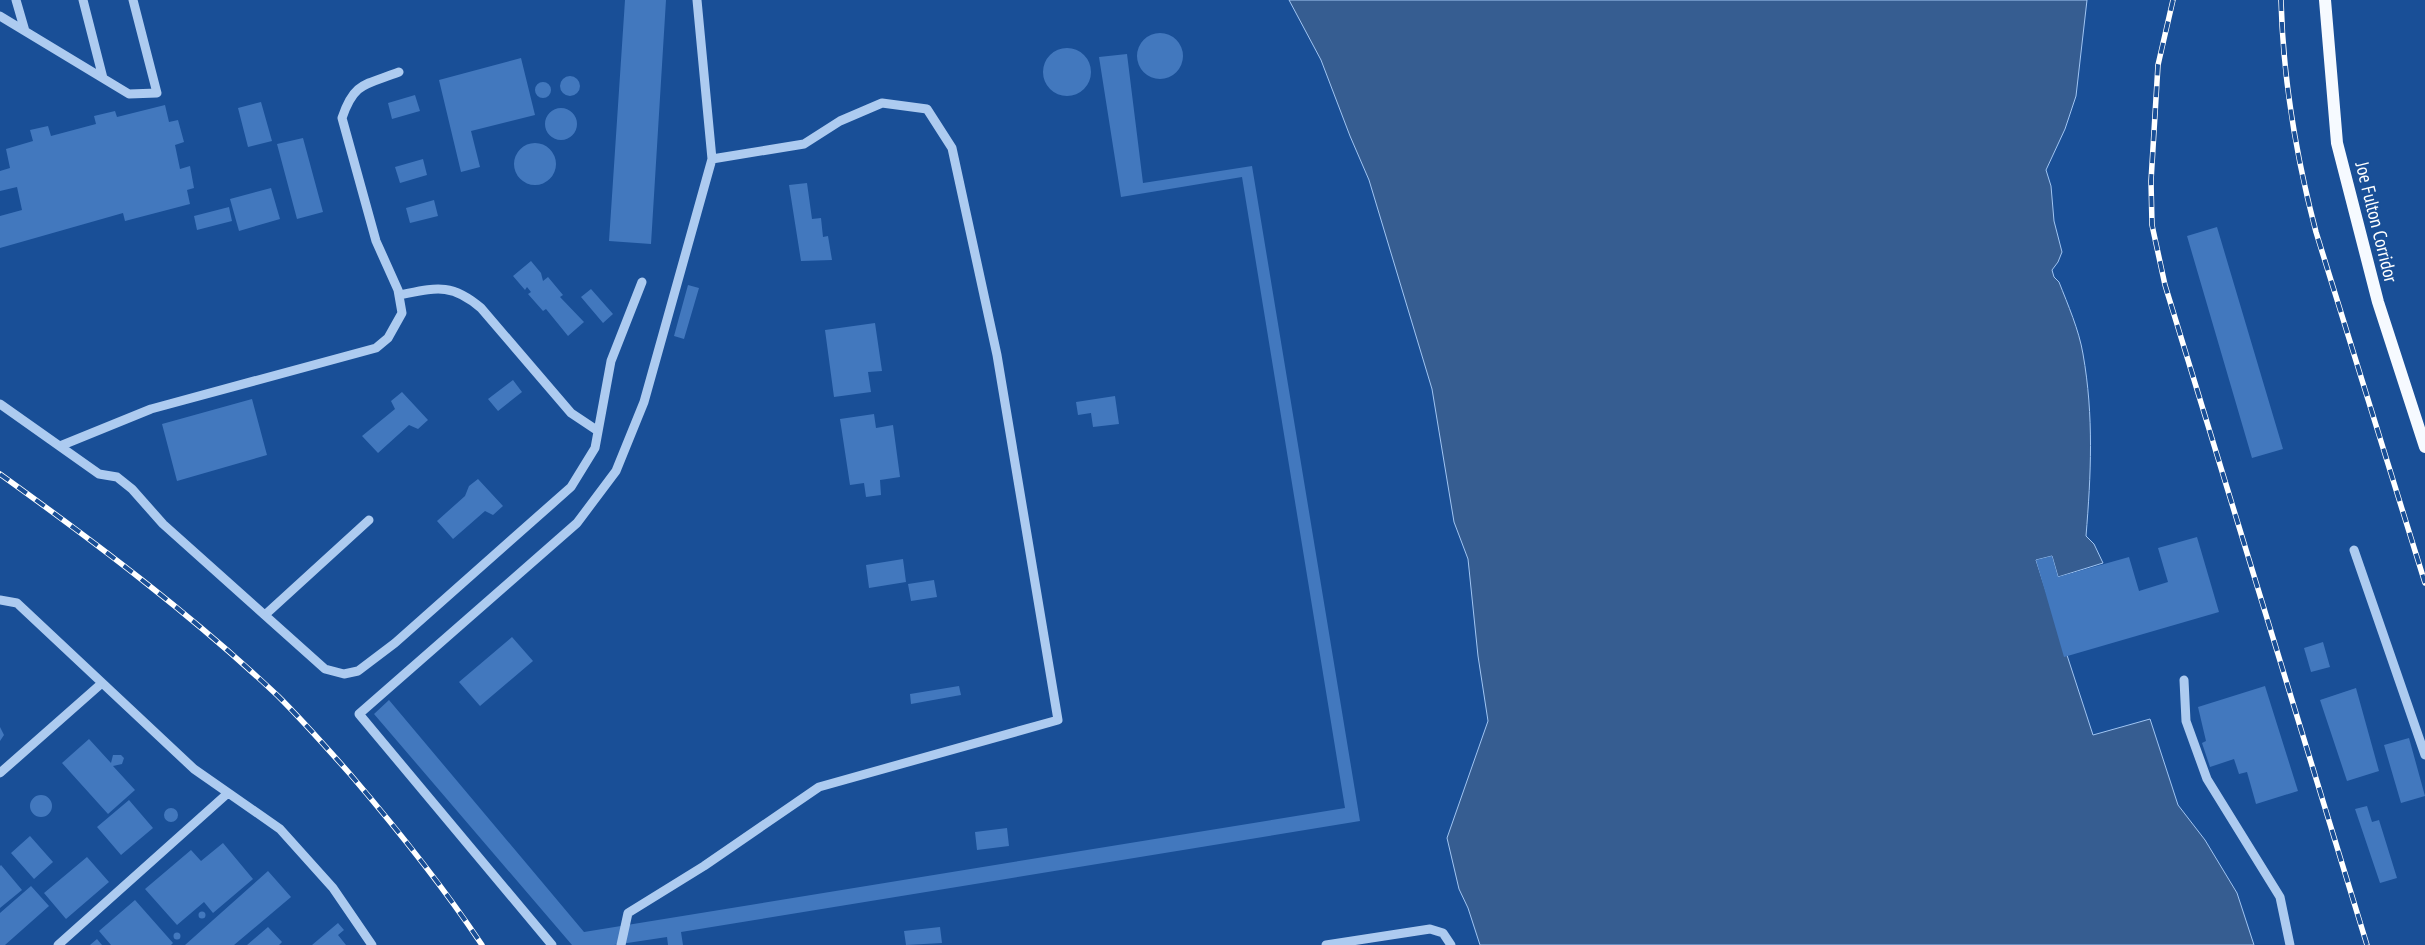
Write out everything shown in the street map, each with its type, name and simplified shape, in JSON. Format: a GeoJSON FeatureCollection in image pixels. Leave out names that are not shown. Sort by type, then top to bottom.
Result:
{"type":"FeatureCollection","features":[{"type":"Feature","properties":{"kind":"main road","name":"Joe Fulton Corridor"},"geometry":{"type":"LineString","coordinates":[[2325,0],[2337,143],[2378,302],[2425,447]]}},
{"type":"Feature","properties":{"kind":"lane"},"geometry":{"type":"LineString","coordinates":[[16,0],[25,32]]}},
{"type":"Feature","properties":{"kind":"lane"},"geometry":{"type":"LineString","coordinates":[[83,0],[103,78]]}},
{"type":"Feature","properties":{"kind":"lane"},"geometry":{"type":"LineString","coordinates":[[0,16],[129,94],[157,93],[133,0]]}},
{"type":"Feature","properties":{"kind":"lane"},"geometry":{"type":"LineString","coordinates":[[552,945],[359,714],[577,523],[616,471],[644,402],[712,159],[696,0]]}},
{"type":"Feature","properties":{"kind":"lane"},"geometry":{"type":"LineString","coordinates":[[60,446],[151,409],[376,348],[388,338],[402,313],[399,295],[376,241],[342,118],[348,100],[357,87],[398,72]]}},
{"type":"Feature","properties":{"kind":"lane"},"geometry":{"type":"LineString","coordinates":[[621,945],[628,913],[704,866],[819,787],[1058,720],[998,355],[952,148],[927,109],[882,103],[840,121],[804,144],[712,159]]}},
{"type":"Feature","properties":{"kind":"lane"},"geometry":{"type":"LineString","coordinates":[[0,404],[99,474],[117,477],[132,489],[163,524],[266,614],[325,669],[344,674],[358,671],[395,643],[572,487],[595,448],[610,361],[642,282]]}},
{"type":"Feature","properties":{"kind":"lane"},"geometry":{"type":"LineString","coordinates":[[399,295],[440,287],[466,295],[481,308],[571,413],[598,431]]}},
{"type":"Feature","properties":{"kind":"lane"},"geometry":{"type":"LineString","coordinates":[[266,614],[368,520]]}},
{"type":"Feature","properties":{"kind":"lane"},"geometry":{"type":"LineString","coordinates":[[2354,550],[2425,756]]}},
{"type":"Feature","properties":{"kind":"lane"},"geometry":{"type":"LineString","coordinates":[[0,600],[17,603],[194,769],[280,829],[333,888],[372,945]]}},
{"type":"Feature","properties":{"kind":"lane"},"geometry":{"type":"LineString","coordinates":[[2184,680],[2186,720],[2207,779],[2280,897],[2290,945]]}},
{"type":"Feature","properties":{"kind":"lane"},"geometry":{"type":"LineString","coordinates":[[0,773],[102,683]]}},
{"type":"Feature","properties":{"kind":"lane"},"geometry":{"type":"LineString","coordinates":[[58,945],[228,793]]}},
{"type":"Feature","properties":{"kind":"lane"},"geometry":{"type":"LineString","coordinates":[[1326,945],[1430,929],[1443,933],[1451,945]]}},
{"type":"Feature","properties":{"kind":"water"},"geometry":{"type":"Polygon","coordinates":[[[1289,0],[2087,0],[2076,96],[2065,129],[2046,170],[2051,186],[2054,221],[2062,252],[2052,270],[2054,277],[2059,282],[2076,327],[2081,345],[2089,400],[2089,491],[2086,536],[2094,544],[2103,563],[2058,577],[2052,556],[2036,560],[2093,735],[2150,719],[2178,805],[2205,840],[2237,893],[2254,945],[1480,945],[1468,908],[1459,889],[1447,838],[1488,721],[1478,656],[1468,559],[1454,522],[1432,389],[1369,180],[1321,60],[1289,0]]]}},
{"type":"Feature","properties":{"kind":"building"},"geometry":{"type":"Polygon","coordinates":[[[625,0],[666,0],[651,244],[609,241],[625,0]]]}},
{"type":"Feature","properties":{"kind":"building"},"geometry":{"type":"Polygon","coordinates":[[[1165,33],[1177,39],[1182,47],[1182,65],[1177,73],[1169,78],[1155,79],[1143,73],[1138,65],[1137,51],[1143,39],[1151,34],[1165,33]]]}},
{"type":"Feature","properties":{"kind":"building"},"geometry":{"type":"Polygon","coordinates":[[[1067,48],[1076,50],[1084,55],[1089,63],[1091,72],[1089,81],[1084,89],[1076,94],[1067,96],[1058,94],[1050,89],[1045,81],[1043,72],[1045,63],[1050,55],[1058,50],[1067,48]]]}},
{"type":"Feature","properties":{"kind":"building"},"geometry":{"type":"Polygon","coordinates":[[[1127,54],[1143,183],[1252,166],[1360,821],[681,932],[683,945],[668,945],[667,937],[614,945],[572,945],[374,714],[389,700],[584,932],[1345,808],[1242,177],[1121,197],[1099,57],[1127,54]]]}},
{"type":"Feature","properties":{"kind":"building"},"geometry":{"type":"Polygon","coordinates":[[[521,58],[535,115],[471,131],[480,167],[461,172],[439,80],[521,58]]]}},
{"type":"Feature","properties":{"kind":"building"},"geometry":{"type":"Polygon","coordinates":[[[570,76],[577,79],[580,86],[577,93],[570,96],[563,93],[560,86],[563,79],[570,76]]]}},
{"type":"Feature","properties":{"kind":"building"},"geometry":{"type":"Polygon","coordinates":[[[543,82],[551,90],[543,98],[535,90],[543,82]]]}},
{"type":"Feature","properties":{"kind":"building"},"geometry":{"type":"Polygon","coordinates":[[[415,95],[420,111],[392,119],[388,103],[415,95]]]}},
{"type":"Feature","properties":{"kind":"building"},"geometry":{"type":"Polygon","coordinates":[[[261,102],[272,141],[248,147],[238,108],[261,102]]]}},
{"type":"Feature","properties":{"kind":"building"},"geometry":{"type":"Polygon","coordinates":[[[165,105],[169,122],[178,120],[184,142],[175,145],[180,169],[190,166],[194,188],[187,190],[190,204],[125,221],[123,213],[0,248],[0,216],[22,210],[17,187],[0,191],[0,171],[10,168],[6,149],[33,141],[30,130],[48,126],[51,136],[96,124],[94,116],[115,111],[117,117],[165,105]]]}},
{"type":"Feature","properties":{"kind":"building"},"geometry":{"type":"Polygon","coordinates":[[[561,108],[567,109],[572,113],[576,118],[576,130],[572,135],[567,139],[561,140],[555,139],[550,135],[546,130],[545,124],[546,118],[550,113],[555,109],[561,108]]]}},
{"type":"Feature","properties":{"kind":"building"},"geometry":{"type":"Polygon","coordinates":[[[303,138],[323,212],[297,219],[277,144],[303,138]]]}},
{"type":"Feature","properties":{"kind":"building"},"geometry":{"type":"Polygon","coordinates":[[[535,143],[550,149],[556,164],[550,179],[535,185],[520,179],[514,164],[520,149],[535,143]]]}},
{"type":"Feature","properties":{"kind":"building"},"geometry":{"type":"Polygon","coordinates":[[[423,159],[427,175],[400,183],[395,167],[423,159]]]}},
{"type":"Feature","properties":{"kind":"building"},"geometry":{"type":"Polygon","coordinates":[[[807,183],[812,219],[821,218],[823,237],[828,236],[832,260],[801,261],[789,185],[807,183]]]}},
{"type":"Feature","properties":{"kind":"building"},"geometry":{"type":"Polygon","coordinates":[[[271,188],[280,219],[239,231],[230,199],[271,188]]]}},
{"type":"Feature","properties":{"kind":"building"},"geometry":{"type":"Polygon","coordinates":[[[434,200],[438,216],[410,223],[406,208],[434,200]]]}},
{"type":"Feature","properties":{"kind":"building"},"geometry":{"type":"Polygon","coordinates":[[[229,207],[232,221],[197,230],[194,216],[229,207]]]}},
{"type":"Feature","properties":{"kind":"building"},"geometry":{"type":"Polygon","coordinates":[[[2217,227],[2283,449],[2252,458],[2187,236],[2217,227]]]}},
{"type":"Feature","properties":{"kind":"building"},"geometry":{"type":"Polygon","coordinates":[[[531,261],[541,273],[543,281],[548,277],[563,295],[560,297],[584,322],[568,336],[546,309],[543,311],[528,294],[531,292],[527,287],[525,290],[513,276],[531,261]]]}},
{"type":"Feature","properties":{"kind":"building"},"geometry":{"type":"Polygon","coordinates":[[[688,285],[699,288],[684,339],[674,336],[688,285]]]}},
{"type":"Feature","properties":{"kind":"building"},"geometry":{"type":"Polygon","coordinates":[[[591,289],[613,314],[603,323],[581,297],[591,289]]]}},
{"type":"Feature","properties":{"kind":"building"},"geometry":{"type":"Polygon","coordinates":[[[875,323],[882,371],[868,372],[871,392],[834,397],[825,330],[875,323]]]}},
{"type":"Feature","properties":{"kind":"building"},"geometry":{"type":"Polygon","coordinates":[[[513,380],[522,392],[498,411],[488,399],[513,380]]]}},
{"type":"Feature","properties":{"kind":"building"},"geometry":{"type":"Polygon","coordinates":[[[402,392],[428,420],[418,429],[409,425],[378,453],[362,436],[395,409],[391,401],[402,392]]]}},
{"type":"Feature","properties":{"kind":"building"},"geometry":{"type":"Polygon","coordinates":[[[1115,396],[1119,424],[1093,427],[1091,413],[1078,415],[1076,402],[1115,396]]]}},
{"type":"Feature","properties":{"kind":"building"},"geometry":{"type":"Polygon","coordinates":[[[252,399],[267,455],[177,481],[162,424],[252,399]]]}},
{"type":"Feature","properties":{"kind":"building"},"geometry":{"type":"Polygon","coordinates":[[[874,414],[876,428],[893,425],[900,477],[880,480],[881,495],[866,497],[864,483],[850,485],[840,419],[874,414]]]}},
{"type":"Feature","properties":{"kind":"building"},"geometry":{"type":"Polygon","coordinates":[[[478,479],[503,506],[493,515],[485,511],[453,539],[437,521],[465,496],[469,486],[478,479]]]}},
{"type":"Feature","properties":{"kind":"building"},"geometry":{"type":"Polygon","coordinates":[[[2197,537],[2219,612],[2064,657],[2036,560],[2052,556],[2058,577],[2129,557],[2139,591],[2168,582],[2158,548],[2197,537]]]}},
{"type":"Feature","properties":{"kind":"building"},"geometry":{"type":"Polygon","coordinates":[[[903,559],[906,582],[869,588],[866,565],[903,559]]]}},
{"type":"Feature","properties":{"kind":"building"},"geometry":{"type":"Polygon","coordinates":[[[934,580],[937,597],[911,601],[908,584],[934,580]]]}},
{"type":"Feature","properties":{"kind":"building"},"geometry":{"type":"Polygon","coordinates":[[[512,637],[533,661],[480,706],[459,682],[512,637]]]}},
{"type":"Feature","properties":{"kind":"building"},"geometry":{"type":"Polygon","coordinates":[[[2323,642],[2330,667],[2311,672],[2304,648],[2323,642]]]}},
{"type":"Feature","properties":{"kind":"building"},"geometry":{"type":"Polygon","coordinates":[[[959,686],[961,695],[911,704],[910,694],[959,686]]]}},
{"type":"Feature","properties":{"kind":"building"},"geometry":{"type":"Polygon","coordinates":[[[2265,686],[2298,791],[2256,804],[2247,772],[2239,774],[2234,759],[2210,767],[2202,743],[2206,741],[2198,707],[2265,686]]]}},
{"type":"Feature","properties":{"kind":"building"},"geometry":{"type":"Polygon","coordinates":[[[2356,688],[2379,771],[2347,781],[2320,700],[2356,688]]]}},
{"type":"Feature","properties":{"kind":"building"},"geometry":{"type":"Polygon","coordinates":[[[0,727],[4,735],[0,741],[0,727]]]}},
{"type":"Feature","properties":{"kind":"building"},"geometry":{"type":"Polygon","coordinates":[[[2409,738],[2425,796],[2401,803],[2384,745],[2409,738]]]}},
{"type":"Feature","properties":{"kind":"building"},"geometry":{"type":"Polygon","coordinates":[[[89,739],[111,763],[113,755],[121,755],[124,758],[122,764],[113,766],[135,790],[108,814],[62,763],[89,739]]]}},
{"type":"Feature","properties":{"kind":"building"},"geometry":{"type":"Polygon","coordinates":[[[37,795],[45,795],[52,802],[52,810],[45,817],[37,817],[30,810],[30,802],[37,795]]]}},
{"type":"Feature","properties":{"kind":"building"},"geometry":{"type":"Polygon","coordinates":[[[129,800],[153,828],[121,855],[97,827],[129,800]]]}},
{"type":"Feature","properties":{"kind":"building"},"geometry":{"type":"Polygon","coordinates":[[[2367,806],[2372,822],[2379,820],[2397,878],[2380,883],[2355,809],[2367,806]]]}},
{"type":"Feature","properties":{"kind":"building"},"geometry":{"type":"Polygon","coordinates":[[[171,808],[176,810],[178,815],[176,820],[171,822],[166,820],[164,815],[166,810],[171,808]]]}},
{"type":"Feature","properties":{"kind":"building"},"geometry":{"type":"Polygon","coordinates":[[[1007,828],[1009,846],[977,850],[975,832],[1007,828]]]}},
{"type":"Feature","properties":{"kind":"building"},"geometry":{"type":"Polygon","coordinates":[[[30,836],[53,862],[34,879],[11,853],[30,836]]]}},
{"type":"Feature","properties":{"kind":"building"},"geometry":{"type":"Polygon","coordinates":[[[223,843],[253,879],[213,913],[204,902],[177,925],[145,889],[191,850],[201,861],[223,843]]]}},
{"type":"Feature","properties":{"kind":"building"},"geometry":{"type":"Polygon","coordinates":[[[87,857],[109,882],[66,919],[44,893],[87,857]]]}},
{"type":"Feature","properties":{"kind":"building"},"geometry":{"type":"Polygon","coordinates":[[[0,866],[22,890],[0,908],[0,866]]]}},
{"type":"Feature","properties":{"kind":"building"},"geometry":{"type":"Polygon","coordinates":[[[268,871],[291,897],[234,945],[185,945],[268,871]]]}},
{"type":"Feature","properties":{"kind":"building"},"geometry":{"type":"Polygon","coordinates":[[[31,886],[49,906],[5,945],[0,945],[0,913],[31,886]]]}},
{"type":"Feature","properties":{"kind":"building"},"geometry":{"type":"Polygon","coordinates":[[[135,900],[173,943],[171,945],[111,945],[99,931],[135,900]]]}},
{"type":"Feature","properties":{"kind":"building"},"geometry":{"type":"Polygon","coordinates":[[[202,911],[206,915],[202,919],[198,915],[202,911]]]}},
{"type":"Feature","properties":{"kind":"building"},"geometry":{"type":"Polygon","coordinates":[[[338,923],[344,930],[338,935],[346,945],[312,945],[338,923]]]}},
{"type":"Feature","properties":{"kind":"building"},"geometry":{"type":"Polygon","coordinates":[[[268,927],[282,942],[279,945],[247,945],[268,927]]]}},
{"type":"Feature","properties":{"kind":"building"},"geometry":{"type":"Polygon","coordinates":[[[940,927],[942,943],[906,945],[904,931],[940,927]]]}},
{"type":"Feature","properties":{"kind":"building"},"geometry":{"type":"Polygon","coordinates":[[[177,932],[181,936],[177,940],[173,936],[177,932]]]}},
{"type":"Feature","properties":{"kind":"building"},"geometry":{"type":"Polygon","coordinates":[[[97,939],[102,945],[90,945],[97,939]]]}},
{"type":"Feature","properties":{"kind":"railway"},"geometry":{"type":"LineString","coordinates":[[2173,0],[2158,65],[2151,181],[2152,225],[2165,285],[2367,945]]}},
{"type":"Feature","properties":{"kind":"railway"},"geometry":{"type":"LineString","coordinates":[[2281,0],[2284,59],[2292,117],[2302,175],[2316,232],[2425,583]]}},
{"type":"Feature","properties":{"kind":"railway"},"geometry":{"type":"LineString","coordinates":[[0,474],[143,580],[212,637],[278,696],[333,754],[385,815],[435,879],[482,945]]}}]}
